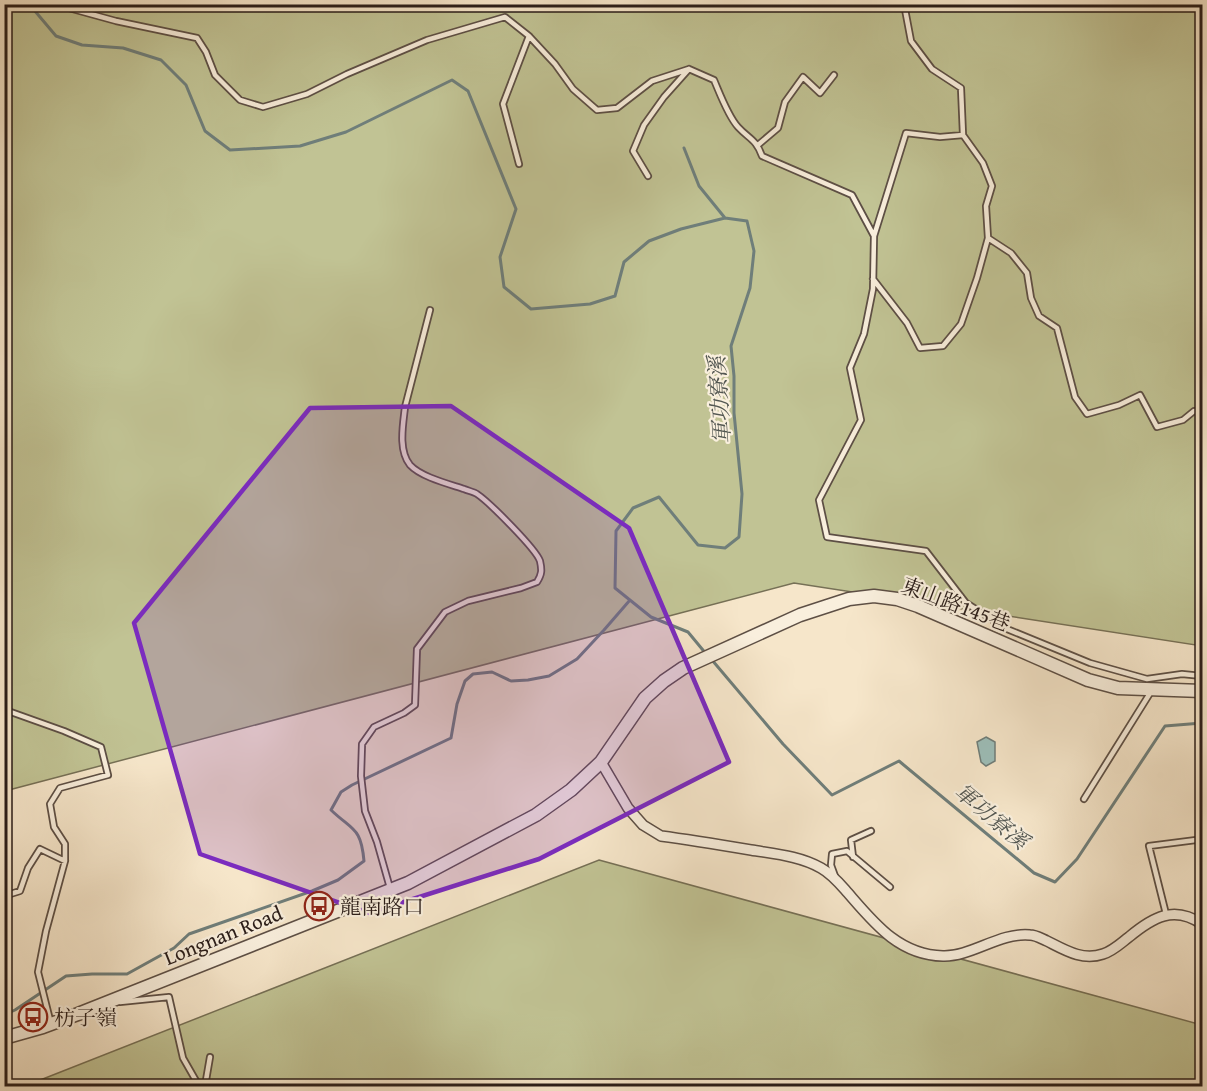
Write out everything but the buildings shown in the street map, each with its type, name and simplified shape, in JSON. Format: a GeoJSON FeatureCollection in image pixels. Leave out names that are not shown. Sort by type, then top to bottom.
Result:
{"type":"FeatureCollection","features":[{"type":"Feature","properties":{"kind":"street","name":"東山路145巷"},"geometry":{"type":"LineString","coordinates":[[602,762],[645,698],[683,668],[800,615],[849,599],[874,596],[897,599],[918,606],[1088,680],[1118,688],[1203,691]]}},
{"type":"Feature","properties":{"kind":"street"},"geometry":{"type":"LineString","coordinates":[[602,762],[628,808],[643,825],[661,836],[794,857],[823,869],[836,880],[878,928],[906,947],[926,956],[946,957],[1018,934],[1034,935],[1077,956],[1089,957],[1104,954],[1146,924],[1166,914],[1193,917],[1203,924]]}},
{"type":"Feature","properties":{"kind":"street","name":"Longnan Road"},"geometry":{"type":"LineString","coordinates":[[4,1038],[51,1024],[408,883],[536,815],[571,790],[602,762]]}},
{"type":"Feature","properties":{"kind":"lane"},"geometry":{"type":"LineString","coordinates":[[54,4],[116,21],[197,38],[206,52],[215,75],[231,92],[240,100],[263,107],[307,94],[347,74],[427,40],[505,17],[529,36],[555,64],[573,89],[597,110],[617,108],[652,81],[689,69],[714,80],[736,126],[758,145],[762,156],[852,195],[874,236]]}},
{"type":"Feature","properties":{"kind":"lane"},"geometry":{"type":"LineString","coordinates":[[873,279],[907,323],[920,348],[943,346],[961,324],[988,238],[986,206],[992,186],[983,163],[963,135],[961,88],[932,69],[910,41],[904,4]]}},
{"type":"Feature","properties":{"kind":"lane"},"geometry":{"type":"LineString","coordinates":[[519,164],[504,104],[529,36]]}},
{"type":"Feature","properties":{"kind":"lane"},"geometry":{"type":"LineString","coordinates":[[648,177],[633,151],[644,125],[664,97],[689,69]]}},
{"type":"Feature","properties":{"kind":"lane"},"geometry":{"type":"LineString","coordinates":[[758,145],[778,128],[785,102],[803,76],[820,93],[834,75]]}},
{"type":"Feature","properties":{"kind":"lane"},"geometry":{"type":"LineString","coordinates":[[963,135],[940,137],[906,133],[874,236],[873,289],[864,334],[850,368],[861,420],[819,500],[827,537],[926,551],[966,603],[1007,629],[1090,663],[1147,679],[1182,674],[1203,676]]}},
{"type":"Feature","properties":{"kind":"lane"},"geometry":{"type":"LineString","coordinates":[[988,238],[1011,253],[1027,273],[1031,298],[1039,316],[1057,328],[1075,397],[1087,414],[1119,405],[1140,395],[1157,427],[1183,420],[1194,411],[1203,412]]}},
{"type":"Feature","properties":{"kind":"lane"},"geometry":{"type":"LineString","coordinates":[[391,890],[365,811],[361,776],[362,744],[374,727],[404,713],[415,705],[417,649],[446,612],[468,601],[522,588],[537,582],[542,574],[539,558],[509,523],[476,493],[438,480],[416,470],[409,464],[404,452],[402,436],[405,407],[430,310]]}},
{"type":"Feature","properties":{"kind":"lane"},"geometry":{"type":"LineString","coordinates":[[1084,799],[1153,688]]}},
{"type":"Feature","properties":{"kind":"lane"},"geometry":{"type":"LineString","coordinates":[[4,712],[8,711],[64,731],[100,747],[108,775],[60,788],[50,804],[54,827],[65,844],[65,861],[46,931],[38,972],[51,1024]]}},
{"type":"Feature","properties":{"kind":"lane"},"geometry":{"type":"LineString","coordinates":[[854,856],[850,840],[870,831]]}},
{"type":"Feature","properties":{"kind":"lane"},"geometry":{"type":"LineString","coordinates":[[1166,914],[1149,846],[1196,840]]}},
{"type":"Feature","properties":{"kind":"lane"},"geometry":{"type":"LineString","coordinates":[[4,896],[20,891],[28,868],[40,849],[65,861]]}},
{"type":"Feature","properties":{"kind":"lane"},"geometry":{"type":"LineString","coordinates":[[836,880],[831,865],[832,854],[847,851],[890,887]]}},
{"type":"Feature","properties":{"kind":"lane"},"geometry":{"type":"LineString","coordinates":[[103,1004],[169,997],[183,1058],[199,1086]]}},
{"type":"Feature","properties":{"kind":"lane"},"geometry":{"type":"LineString","coordinates":[[204,1086],[210,1057]]}},
{"type":"Feature","properties":{"kind":"highlighted area"},"geometry":{"type":"Polygon","coordinates":[[[451,406],[629,528],[729,762],[539,859],[369,913],[200,854],[134,623],[310,408],[451,406]]]}},
{"type":"Feature","properties":{"kind":"green space"},"geometry":{"type":"Polygon","coordinates":[[[5,5],[1202,5],[1202,646],[794,583],[5,791],[5,5]]]}},
{"type":"Feature","properties":{"kind":"green space"},"geometry":{"type":"Polygon","coordinates":[[[599,860],[1202,1025],[1202,1086],[25,1086],[599,860]]]}},
{"type":"Feature","properties":{"kind":"water"},"geometry":{"type":"Polygon","coordinates":[[[986,737],[995,742],[995,761],[986,766],[981,762],[977,742],[986,737]]]}},
{"type":"Feature","properties":{"kind":"waterway","name":"軍功寮溪"},"geometry":{"type":"LineString","coordinates":[[29,4],[56,36],[82,45],[123,48],[161,60],[186,85],[205,131],[230,150],[300,146],[346,132],[452,80],[468,91],[516,209],[500,257],[504,287],[531,309],[590,304],[615,296],[624,262],[649,241],[681,229],[725,218],[747,221],[754,251],[750,288],[731,346],[734,413],[742,494],[739,537],[725,548],[698,545],[659,497],[633,508],[616,531],[615,588],[651,617],[688,632],[707,655]]}},
{"type":"Feature","properties":{"kind":"waterway"},"geometry":{"type":"LineString","coordinates":[[684,148],[699,186],[725,218]]}},
{"type":"Feature","properties":{"kind":"waterway"},"geometry":{"type":"LineString","coordinates":[[4,1015],[66,976],[127,974],[174,948],[189,934],[338,880],[364,861],[358,835],[331,810],[341,792],[451,738],[457,704],[465,681],[473,674],[492,672],[511,681],[549,676],[577,659],[630,600]]}},
{"type":"Feature","properties":{"kind":"waterway","name":"軍功寮溪"},"geometry":{"type":"LineString","coordinates":[[712,660],[783,744],[832,795],[899,761],[1034,873],[1055,882],[1077,859],[1165,726],[1202,723]]}},
{"type":"Feature","properties":{"kind":"place","name":"龍南路口"},"geometry":{"type":"Point","coordinates":[319,906]}},
{"type":"Feature","properties":{"kind":"place","name":"枋子嶺"},"geometry":{"type":"Point","coordinates":[33,1017]}}]}
